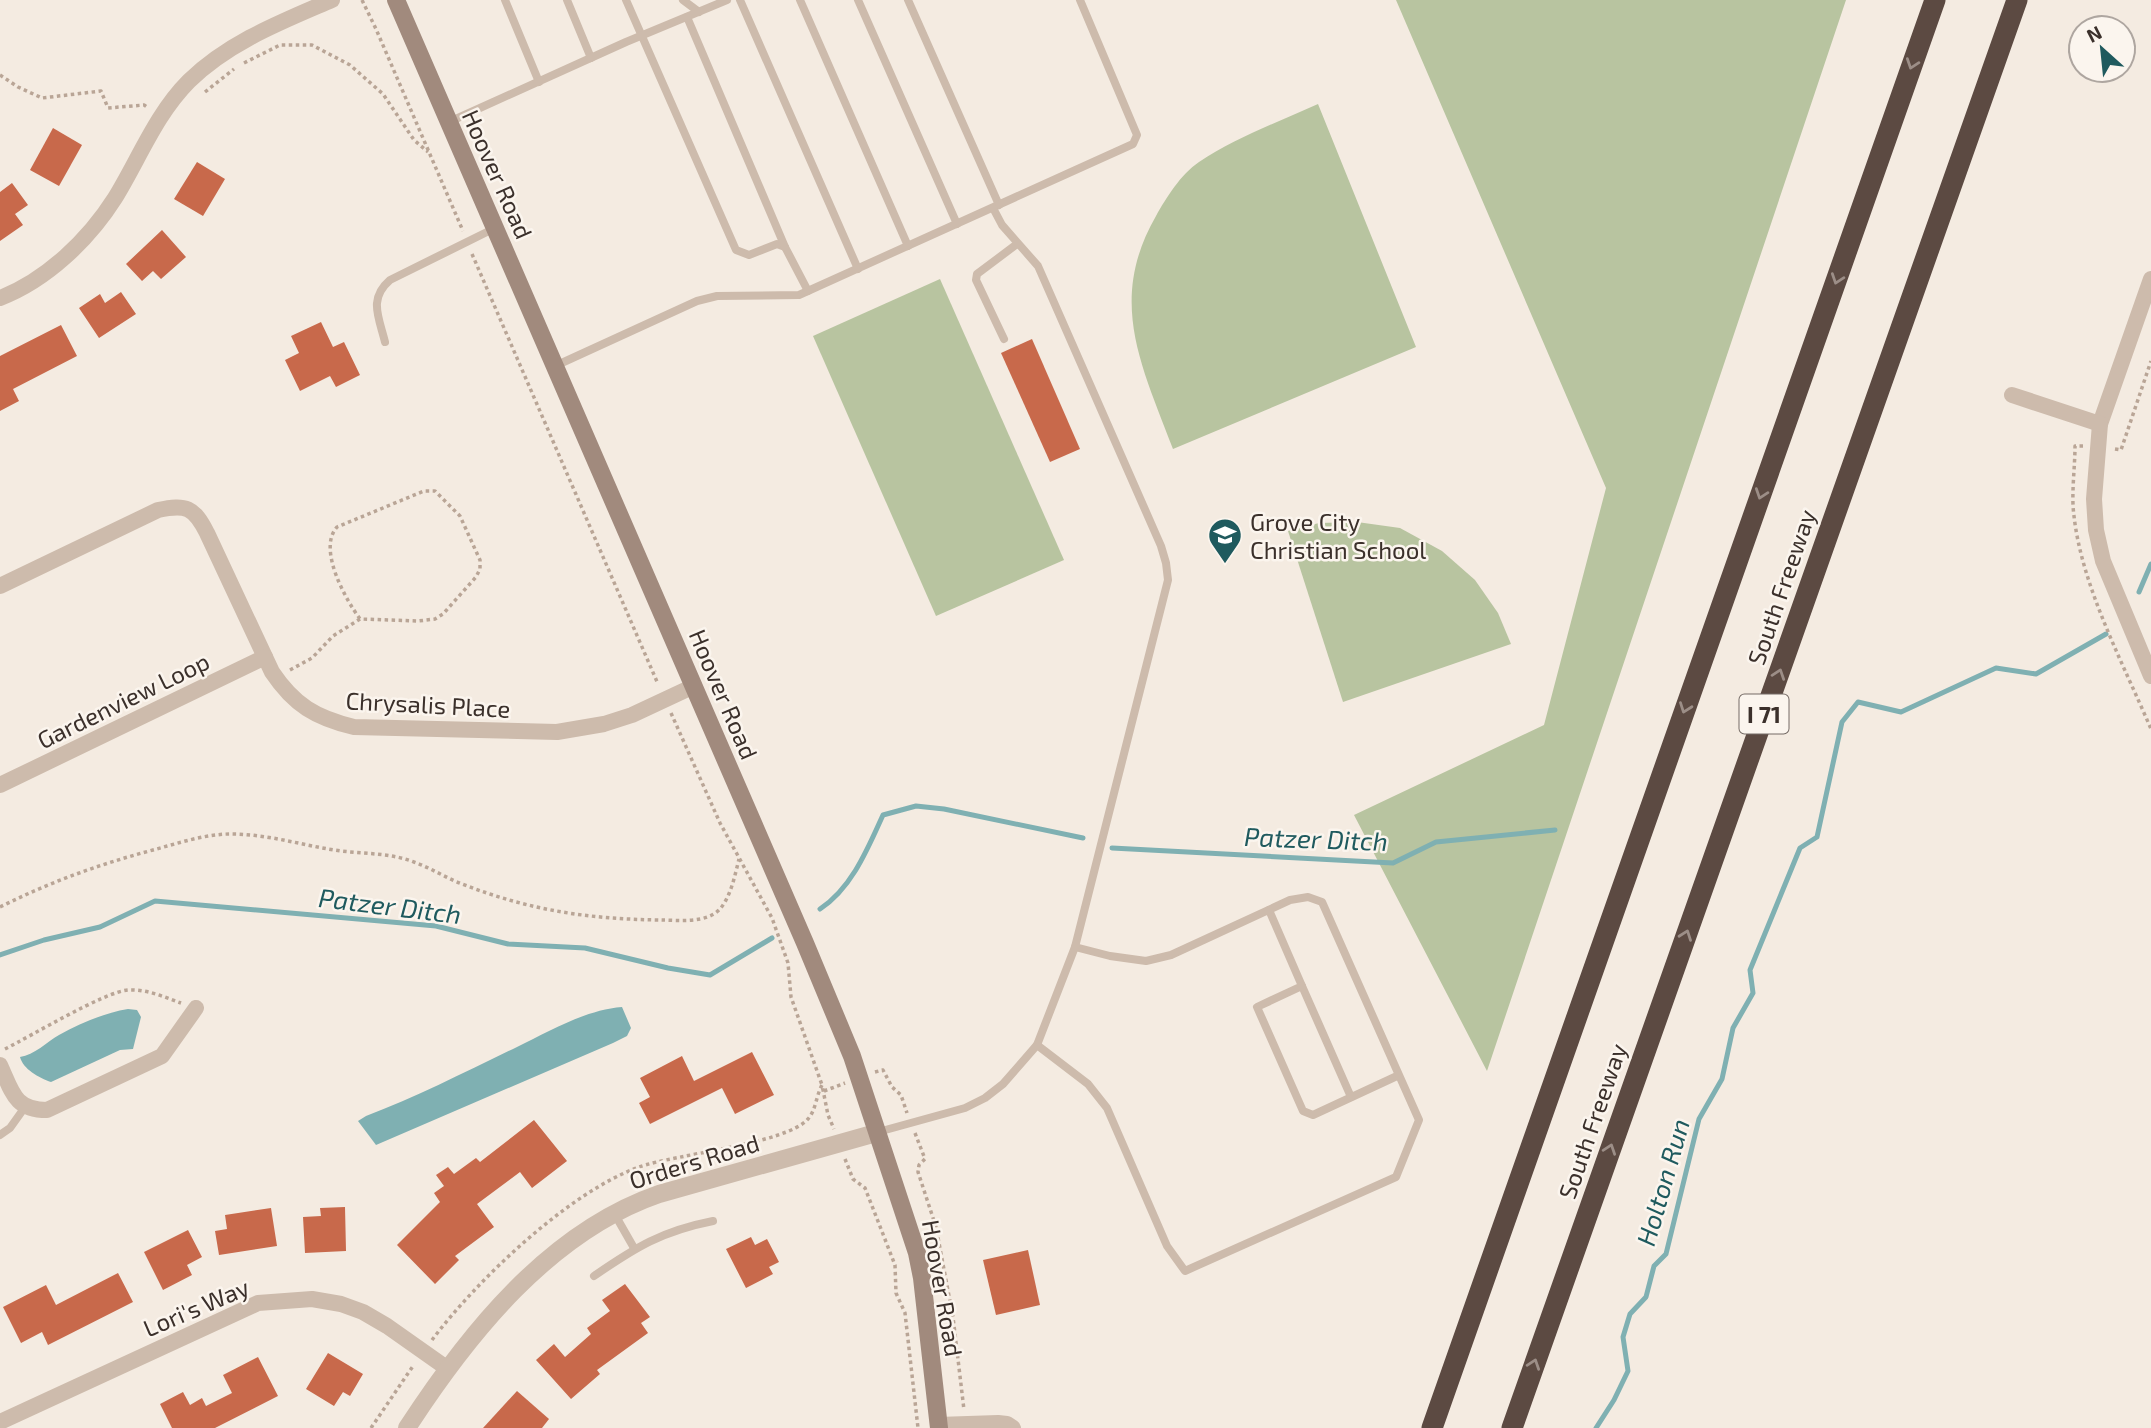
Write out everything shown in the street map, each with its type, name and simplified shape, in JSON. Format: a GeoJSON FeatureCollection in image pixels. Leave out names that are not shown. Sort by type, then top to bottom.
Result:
{"type":"FeatureCollection","features":[{"type":"Feature","properties":{"kind":"highway","name":"South Freeway"},"geometry":{"type":"LineString","coordinates":[[1432,1428],[1935,0]]}},
{"type":"Feature","properties":{"kind":"highway","name":"South Freeway"},"geometry":{"type":"LineString","coordinates":[[1512,1428],[2017,0]]}},
{"type":"Feature","properties":{"kind":"main road","name":"Hoover Road"},"geometry":{"type":"LineString","coordinates":[[396,0],[852,1056],[916,1253],[923,1291],[938,1427]]}},
{"type":"Feature","properties":{"kind":"street"},"geometry":{"type":"LineString","coordinates":[[0,298],[35,280],[64,258],[92,230],[161,117],[189,82],[231,48],[262,30],[332,0]]}},
{"type":"Feature","properties":{"kind":"street"},"geometry":{"type":"LineString","coordinates":[[2151,279],[2147,305],[2100,424],[2094,499],[2096,530],[2103,561],[2151,676]]}},
{"type":"Feature","properties":{"kind":"street"},"geometry":{"type":"LineString","coordinates":[[2012,395],[2100,424]]}},
{"type":"Feature","properties":{"kind":"street","name":"Chrysalis Place"},"geometry":{"type":"LineString","coordinates":[[0,586],[158,510],[175,506],[189,508],[199,517],[275,677],[286,692],[306,710],[330,722],[354,727],[557,732],[604,724],[694,686]]}},
{"type":"Feature","properties":{"kind":"street","name":"Gardenview Loop"},"geometry":{"type":"LineString","coordinates":[[0,785],[265,657]]}},
{"type":"Feature","properties":{"kind":"street"},"geometry":{"type":"LineString","coordinates":[[0,1065],[20,1103],[33,1110],[47,1110],[162,1056],[197,1009]]}},
{"type":"Feature","properties":{"kind":"street","name":"Orders Road"},"geometry":{"type":"LineString","coordinates":[[407,1428],[482,1326],[519,1287],[554,1255],[614,1213],[633,1202],[659,1194],[876,1133]]}},
{"type":"Feature","properties":{"kind":"street","name":"Lori's Way"},"geometry":{"type":"LineString","coordinates":[[0,1422],[258,1303],[312,1299],[341,1304],[363,1312],[387,1326],[448,1369]]}},
{"type":"Feature","properties":{"kind":"street"},"geometry":{"type":"LineString","coordinates":[[938,1427],[998,1423],[1013,1428]]}},
{"type":"Feature","properties":{"kind":"lane"},"geometry":{"type":"LineString","coordinates":[[505,0],[539,82]]}},
{"type":"Feature","properties":{"kind":"lane"},"geometry":{"type":"LineString","coordinates":[[567,0],[592,58]]}},
{"type":"Feature","properties":{"kind":"lane"},"geometry":{"type":"LineString","coordinates":[[626,0],[736,250],[749,255],[778,244],[785,247]]}},
{"type":"Feature","properties":{"kind":"lane"},"geometry":{"type":"LineString","coordinates":[[682,0],[699,12]]}},
{"type":"Feature","properties":{"kind":"lane"},"geometry":{"type":"LineString","coordinates":[[449,122],[727,0]]}},
{"type":"Feature","properties":{"kind":"lane"},"geometry":{"type":"LineString","coordinates":[[740,0],[858,269]]}},
{"type":"Feature","properties":{"kind":"lane"},"geometry":{"type":"LineString","coordinates":[[800,0],[908,246]]}},
{"type":"Feature","properties":{"kind":"lane"},"geometry":{"type":"LineString","coordinates":[[858,0],[957,224]]}},
{"type":"Feature","properties":{"kind":"lane"},"geometry":{"type":"LineString","coordinates":[[876,1133],[965,1108],[985,1098],[1003,1084],[1037,1045],[1075,947],[1168,580],[1161,545],[1038,266],[1002,225],[908,0]]}},
{"type":"Feature","properties":{"kind":"lane"},"geometry":{"type":"LineString","coordinates":[[555,366],[697,301],[717,296],[799,295],[1133,144],[1137,135],[1080,0]]}},
{"type":"Feature","properties":{"kind":"lane"},"geometry":{"type":"LineString","coordinates":[[687,16],[785,247],[808,291]]}},
{"type":"Feature","properties":{"kind":"lane"},"geometry":{"type":"LineString","coordinates":[[385,342],[376,303],[379,289],[390,280],[495,228]]}},
{"type":"Feature","properties":{"kind":"lane"},"geometry":{"type":"LineString","coordinates":[[1003,339],[976,280],[977,274],[1017,244]]}},
{"type":"Feature","properties":{"kind":"lane"},"geometry":{"type":"LineString","coordinates":[[1037,1045],[1088,1084],[1107,1108],[1167,1246],[1185,1271],[1396,1177],[1419,1120],[1397,1076],[1322,902],[1308,897],[1290,900],[1171,955],[1146,961],[1075,947]]}},
{"type":"Feature","properties":{"kind":"lane"},"geometry":{"type":"LineString","coordinates":[[1269,910],[1351,1097]]}},
{"type":"Feature","properties":{"kind":"lane"},"geometry":{"type":"LineString","coordinates":[[1302,986],[1257,1007],[1303,1111],[1313,1115],[1397,1076]]}},
{"type":"Feature","properties":{"kind":"lane"},"geometry":{"type":"LineString","coordinates":[[0,1135],[10,1128],[25,1107]]}},
{"type":"Feature","properties":{"kind":"lane"},"geometry":{"type":"LineString","coordinates":[[614,1213],[635,1248]]}},
{"type":"Feature","properties":{"kind":"lane"},"geometry":{"type":"LineString","coordinates":[[594,1276],[635,1248],[666,1233],[713,1221]]}},
{"type":"Feature","properties":{"kind":"path"},"geometry":{"type":"LineString","coordinates":[[362,0],[720,823],[772,918],[788,963],[791,997],[822,1085]]}},
{"type":"Feature","properties":{"kind":"path"},"geometry":{"type":"LineString","coordinates":[[198,97],[240,64],[279,46],[312,45],[350,65],[383,94],[414,140],[430,154]]}},
{"type":"Feature","properties":{"kind":"path"},"geometry":{"type":"LineString","coordinates":[[0,75],[42,98],[102,91],[108,108],[144,105],[161,117]]}},
{"type":"Feature","properties":{"kind":"path"},"geometry":{"type":"LineString","coordinates":[[275,677],[312,658],[333,636],[360,619],[435,619],[443,614],[476,577],[480,560],[460,516],[435,491],[424,491],[333,531],[333,571],[348,602],[360,619]]}},
{"type":"Feature","properties":{"kind":"path"},"geometry":{"type":"LineString","coordinates":[[0,907],[47,884],[105,863],[195,838],[230,834],[278,838],[340,851],[391,855],[414,862],[461,884],[524,905],[566,914],[626,919],[689,920],[707,917],[720,909],[726,899],[739,859]]}},
{"type":"Feature","properties":{"kind":"path"},"geometry":{"type":"LineString","coordinates":[[0,1052],[101,1000],[127,990],[150,992],[197,1009]]}},
{"type":"Feature","properties":{"kind":"green space"},"geometry":{"type":"Polygon","coordinates":[[[1396,0],[1846,0],[1487,1071],[1354,815],[1544,725],[1606,488],[1396,0]]]}},
{"type":"Feature","properties":{"kind":"green space"},"geometry":{"type":"Polygon","coordinates":[[[1318,104],[1416,347],[1173,449],[1150,390],[1134,333],[1134,277],[1141,247],[1164,202],[1192,167],[1242,138],[1318,104]]]}},
{"type":"Feature","properties":{"kind":"green space"},"geometry":{"type":"Polygon","coordinates":[[[940,279],[1064,560],[936,616],[813,336],[940,279]]]}},
{"type":"Feature","properties":{"kind":"green space"},"geometry":{"type":"Polygon","coordinates":[[[1357,522],[1400,528],[1442,551],[1475,580],[1498,613],[1511,644],[1343,702],[1288,531],[1319,523],[1357,522]]]}},
{"type":"Feature","properties":{"kind":"water"},"geometry":{"type":"Polygon","coordinates":[[[622,1007],[631,1028],[627,1036],[613,1043],[376,1145],[358,1121],[568,1022],[595,1012],[622,1007]]]}},
{"type":"Feature","properties":{"kind":"water"},"geometry":{"type":"Polygon","coordinates":[[[128,1009],[137,1010],[141,1017],[133,1049],[120,1050],[51,1082],[32,1072],[20,1057],[76,1026],[128,1009]]]}},
{"type":"Feature","properties":{"kind":"building"},"geometry":{"type":"Polygon","coordinates":[[[53,128],[82,145],[59,186],[30,170],[53,128]]]}},
{"type":"Feature","properties":{"kind":"building"},"geometry":{"type":"Polygon","coordinates":[[[197,162],[225,179],[203,216],[174,199],[197,162]]]}},
{"type":"Feature","properties":{"kind":"building"},"geometry":{"type":"Polygon","coordinates":[[[12,183],[28,205],[15,214],[23,225],[0,241],[0,192],[12,183]]]}},
{"type":"Feature","properties":{"kind":"building"},"geometry":{"type":"Polygon","coordinates":[[[162,230],[186,257],[161,279],[153,271],[142,281],[126,264],[162,230]]]}},
{"type":"Feature","properties":{"kind":"building"},"geometry":{"type":"Polygon","coordinates":[[[121,292],[136,314],[99,338],[79,308],[100,294],[105,303],[121,292]]]}},
{"type":"Feature","properties":{"kind":"building"},"geometry":{"type":"Polygon","coordinates":[[[321,322],[333,347],[344,342],[360,375],[336,387],[330,376],[300,391],[285,360],[299,353],[291,336],[321,322]]]}},
{"type":"Feature","properties":{"kind":"building"},"geometry":{"type":"Polygon","coordinates":[[[61,325],[77,356],[13,389],[19,401],[0,411],[0,356],[61,325]]]}},
{"type":"Feature","properties":{"kind":"building"},"geometry":{"type":"Polygon","coordinates":[[[1032,339],[1080,449],[1050,462],[1001,353],[1032,339]]]}},
{"type":"Feature","properties":{"kind":"building"},"geometry":{"type":"Polygon","coordinates":[[[752,1052],[774,1095],[735,1114],[722,1088],[650,1124],[639,1103],[650,1097],[640,1078],[682,1056],[694,1081],[752,1052]]]}},
{"type":"Feature","properties":{"kind":"building"},"geometry":{"type":"Polygon","coordinates":[[[534,1120],[567,1161],[532,1188],[520,1172],[477,1204],[494,1227],[455,1256],[459,1260],[435,1284],[397,1245],[440,1202],[434,1193],[444,1186],[436,1175],[448,1167],[454,1174],[476,1158],[480,1162],[534,1120]]]}},
{"type":"Feature","properties":{"kind":"building"},"geometry":{"type":"Polygon","coordinates":[[[345,1207],[346,1251],[305,1253],[303,1217],[321,1216],[320,1208],[345,1207]]]}},
{"type":"Feature","properties":{"kind":"building"},"geometry":{"type":"Polygon","coordinates":[[[271,1208],[277,1246],[219,1255],[215,1231],[227,1229],[225,1215],[271,1208]]]}},
{"type":"Feature","properties":{"kind":"building"},"geometry":{"type":"Polygon","coordinates":[[[188,1230],[202,1257],[187,1265],[192,1275],[163,1290],[144,1252],[188,1230]]]}},
{"type":"Feature","properties":{"kind":"building"},"geometry":{"type":"Polygon","coordinates":[[[751,1237],[755,1245],[767,1239],[779,1262],[769,1267],[773,1274],[746,1288],[726,1249],[751,1237]]]}},
{"type":"Feature","properties":{"kind":"building"},"geometry":{"type":"Polygon","coordinates":[[[1028,1250],[1040,1305],[996,1315],[983,1260],[1028,1250]]]}},
{"type":"Feature","properties":{"kind":"building"},"geometry":{"type":"Polygon","coordinates":[[[118,1273],[133,1302],[48,1345],[42,1332],[21,1343],[3,1307],[46,1285],[56,1305],[118,1273]]]}},
{"type":"Feature","properties":{"kind":"building"},"geometry":{"type":"Polygon","coordinates":[[[625,1284],[650,1317],[641,1323],[648,1333],[597,1370],[600,1374],[571,1399],[536,1360],[554,1344],[565,1357],[591,1334],[587,1328],[610,1311],[602,1300],[625,1284]]]}},
{"type":"Feature","properties":{"kind":"building"},"geometry":{"type":"Polygon","coordinates":[[[328,1353],[363,1374],[350,1396],[343,1392],[334,1406],[306,1389],[328,1353]]]}},
{"type":"Feature","properties":{"kind":"building"},"geometry":{"type":"Polygon","coordinates":[[[258,1357],[278,1396],[215,1428],[172,1428],[160,1404],[183,1392],[190,1405],[202,1398],[206,1406],[232,1393],[223,1375],[258,1357]]]}},
{"type":"Feature","properties":{"kind":"building"},"geometry":{"type":"Polygon","coordinates":[[[517,1391],[549,1419],[542,1428],[483,1428],[517,1391]]]}},
{"type":"Feature","properties":{"kind":"waterway","name":"Patzer Ditch"},"geometry":{"type":"LineString","coordinates":[[2139,592],[2151,564]]}},
{"type":"Feature","properties":{"kind":"waterway","name":"Holton Run"},"geometry":{"type":"LineString","coordinates":[[1596,1428],[1628,1371],[1623,1337],[1630,1314],[1646,1297],[1654,1266],[1666,1254],[1699,1119],[1722,1079],[1733,1028],[1753,993],[1750,970],[1800,848],[1817,837],[1842,722],[1858,702],[1901,712],[1996,668],[2036,674],[2106,634]]}},
{"type":"Feature","properties":{"kind":"waterway","name":"Patzer Ditch"},"geometry":{"type":"LineString","coordinates":[[820,909],[850,879],[883,815],[916,806],[944,809],[1083,838]]}},
{"type":"Feature","properties":{"kind":"waterway","name":"Patzer Ditch"},"geometry":{"type":"LineString","coordinates":[[1112,848],[1393,863],[1436,842],[1555,830]]}},
{"type":"Feature","properties":{"kind":"waterway","name":"Patzer Ditch"},"geometry":{"type":"LineString","coordinates":[[0,955],[44,940],[100,927],[155,901],[436,926],[508,944],[585,948],[710,975],[772,938]]}},
{"type":"Feature","properties":{"kind":"place","name":"Grove City Christian School"},"geometry":{"type":"Point","coordinates":[1225,565]}}]}
